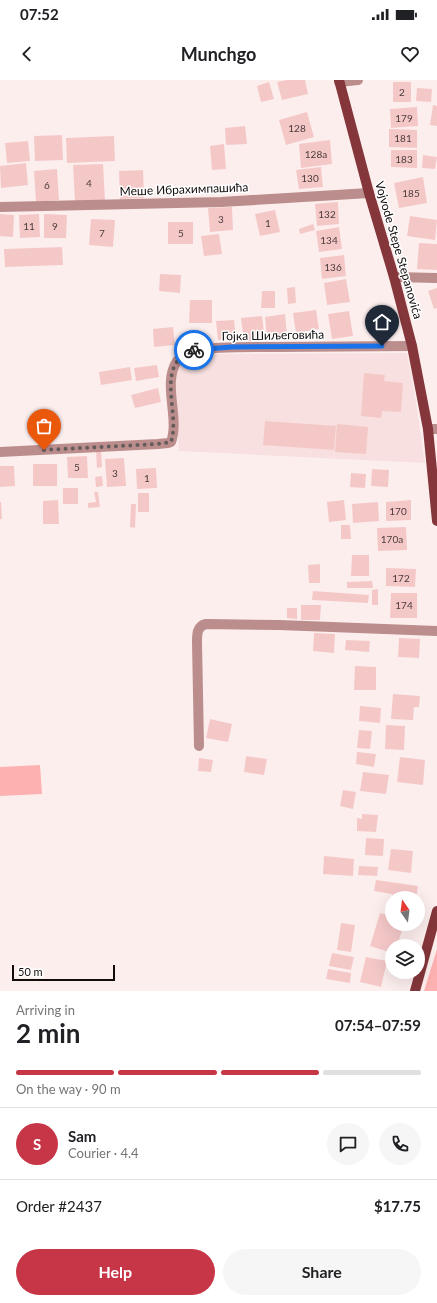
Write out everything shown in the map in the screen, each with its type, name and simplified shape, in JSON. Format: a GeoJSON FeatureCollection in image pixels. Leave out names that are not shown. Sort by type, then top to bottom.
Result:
{"type":"FeatureCollection","features":[{"type":"Feature","properties":{"kind":"main road","name":"Vojvode Stepe Stepanovića"},"geometry":{"type":"LineString","coordinates":[[339,81],[369,193],[394,277],[433,429],[437,521]]}},
{"type":"Feature","properties":{"kind":"main road"},"geometry":{"type":"LineString","coordinates":[[415,991],[437,911]]}},
{"type":"Feature","properties":{"kind":"street"},"geometry":{"type":"LineString","coordinates":[[339,81],[358,80]]}},
{"type":"Feature","properties":{"kind":"street","name":"Меше Ибрахимпашића"},"geometry":{"type":"LineString","coordinates":[[0,206],[221,202],[369,193]]}},
{"type":"Feature","properties":{"kind":"street"},"geometry":{"type":"LineString","coordinates":[[394,277],[437,278]]}},
{"type":"Feature","properties":{"kind":"street","name":"Гојка Шиљеговића"},"geometry":{"type":"LineString","coordinates":[[0,452],[158,444],[171,442],[174,428],[171,385],[172,373],[179,358],[193,350],[231,347],[412,346]]}},
{"type":"Feature","properties":{"kind":"street"},"geometry":{"type":"LineString","coordinates":[[200,746],[197,642],[198,630],[202,625],[279,625],[437,632]]}},
{"type":"Feature","properties":{"kind":"shaded area"},"geometry":{"type":"Polygon","coordinates":[[[407,353],[425,463],[179,451],[174,376],[182,360],[196,354],[407,353]]]}},
{"type":"Feature","properties":{"kind":"shaded area"},"geometry":{"type":"Polygon","coordinates":[[[40,765],[42,794],[0,796],[0,767],[40,765]]]}},
{"type":"Feature","properties":{"kind":"shaded area"},"geometry":{"type":"Polygon","coordinates":[[[437,949],[437,991],[424,991],[437,949]]]}},
{"type":"Feature","properties":{"kind":"building"},"geometry":{"type":"Polygon","coordinates":[[[287,80],[305,80],[308,94],[282,100],[277,82],[287,80]]]}},
{"type":"Feature","properties":{"kind":"building"},"geometry":{"type":"Polygon","coordinates":[[[269,82],[274,99],[261,102],[257,86],[269,82]]]}},
{"type":"Feature","properties":{"kind":"building"},"geometry":{"type":"Polygon","coordinates":[[[393,82],[411,82],[411,102],[393,102],[393,82]]]}},
{"type":"Feature","properties":{"kind":"building"},"geometry":{"type":"Polygon","coordinates":[[[417,88],[432,89],[431,102],[416,101],[417,88]]]}},
{"type":"Feature","properties":{"kind":"building"},"geometry":{"type":"Polygon","coordinates":[[[433,105],[437,106],[437,126],[430,125],[433,105]]]}},
{"type":"Feature","properties":{"kind":"building"},"geometry":{"type":"Polygon","coordinates":[[[417,107],[418,126],[391,128],[390,109],[417,107]]]}},
{"type":"Feature","properties":{"kind":"building"},"geometry":{"type":"Polygon","coordinates":[[[307,112],[314,137],[286,145],[279,120],[307,112]]]}},
{"type":"Feature","properties":{"kind":"building"},"geometry":{"type":"Polygon","coordinates":[[[245,126],[247,144],[226,145],[225,128],[245,126]]]}},
{"type":"Feature","properties":{"kind":"building"},"geometry":{"type":"Polygon","coordinates":[[[389,129],[417,130],[417,148],[389,147],[389,129]]]}},
{"type":"Feature","properties":{"kind":"building"},"geometry":{"type":"Polygon","coordinates":[[[62,135],[63,160],[35,161],[34,136],[62,135]]]}},
{"type":"Feature","properties":{"kind":"building"},"geometry":{"type":"Polygon","coordinates":[[[114,136],[115,161],[67,163],[66,138],[114,136]]]}},
{"type":"Feature","properties":{"kind":"building"},"geometry":{"type":"Polygon","coordinates":[[[330,140],[332,164],[301,168],[299,144],[330,140]]]}},
{"type":"Feature","properties":{"kind":"building"},"geometry":{"type":"Polygon","coordinates":[[[28,141],[30,161],[7,163],[5,143],[28,141]]]}},
{"type":"Feature","properties":{"kind":"building"},"geometry":{"type":"Polygon","coordinates":[[[224,144],[226,169],[212,170],[210,146],[224,144]]]}},
{"type":"Feature","properties":{"kind":"building"},"geometry":{"type":"Polygon","coordinates":[[[391,150],[417,150],[417,168],[391,167],[391,150]]]}},
{"type":"Feature","properties":{"kind":"building"},"geometry":{"type":"Polygon","coordinates":[[[423,155],[437,157],[435,169],[422,168],[423,155]]]}},
{"type":"Feature","properties":{"kind":"building"},"geometry":{"type":"Polygon","coordinates":[[[26,163],[28,185],[1,188],[0,166],[26,163]]]}},
{"type":"Feature","properties":{"kind":"building"},"geometry":{"type":"Polygon","coordinates":[[[103,164],[105,200],[75,202],[73,165],[103,164]]]}},
{"type":"Feature","properties":{"kind":"building"},"geometry":{"type":"Polygon","coordinates":[[[321,167],[323,187],[299,189],[296,170],[321,167]]]}},
{"type":"Feature","properties":{"kind":"building"},"geometry":{"type":"Polygon","coordinates":[[[57,169],[59,200],[36,202],[34,171],[57,169]]]}},
{"type":"Feature","properties":{"kind":"building"},"geometry":{"type":"Polygon","coordinates":[[[143,170],[144,198],[120,199],[119,171],[143,170]]]}},
{"type":"Feature","properties":{"kind":"building"},"geometry":{"type":"Polygon","coordinates":[[[423,177],[427,203],[399,208],[394,183],[423,177]]]}},
{"type":"Feature","properties":{"kind":"building"},"geometry":{"type":"Polygon","coordinates":[[[338,202],[339,224],[317,226],[315,204],[338,202]]]}},
{"type":"Feature","properties":{"kind":"building"},"geometry":{"type":"Polygon","coordinates":[[[232,207],[233,230],[210,232],[208,208],[232,207]]]}},
{"type":"Feature","properties":{"kind":"building"},"geometry":{"type":"Polygon","coordinates":[[[275,210],[280,232],[260,236],[255,214],[275,210]]]}},
{"type":"Feature","properties":{"kind":"building"},"geometry":{"type":"Polygon","coordinates":[[[0,214],[14,215],[13,237],[0,236],[0,214]]]}},
{"type":"Feature","properties":{"kind":"building"},"geometry":{"type":"Polygon","coordinates":[[[39,214],[40,237],[20,238],[19,215],[39,214]]]}},
{"type":"Feature","properties":{"kind":"building"},"geometry":{"type":"Polygon","coordinates":[[[44,214],[67,215],[66,238],[44,238],[44,214]]]}},
{"type":"Feature","properties":{"kind":"building"},"geometry":{"type":"Polygon","coordinates":[[[410,216],[437,220],[435,240],[407,236],[410,216]]]}},
{"type":"Feature","properties":{"kind":"building"},"geometry":{"type":"Polygon","coordinates":[[[91,219],[115,220],[113,247],[89,245],[91,219]]]}},
{"type":"Feature","properties":{"kind":"building"},"geometry":{"type":"Polygon","coordinates":[[[168,222],[193,222],[193,244],[168,244],[168,222]]]}},
{"type":"Feature","properties":{"kind":"building"},"geometry":{"type":"Polygon","coordinates":[[[313,224],[315,230],[300,234],[299,229],[313,224]]]}},
{"type":"Feature","properties":{"kind":"building"},"geometry":{"type":"Polygon","coordinates":[[[339,227],[342,249],[319,252],[316,231],[339,227]]]}},
{"type":"Feature","properties":{"kind":"building"},"geometry":{"type":"Polygon","coordinates":[[[219,234],[222,254],[204,256],[201,236],[219,234]]]}},
{"type":"Feature","properties":{"kind":"building"},"geometry":{"type":"Polygon","coordinates":[[[419,243],[437,244],[437,270],[417,269],[419,243]]]}},
{"type":"Feature","properties":{"kind":"building"},"geometry":{"type":"Polygon","coordinates":[[[62,247],[63,265],[5,267],[4,249],[62,247]]]}},
{"type":"Feature","properties":{"kind":"building"},"geometry":{"type":"Polygon","coordinates":[[[344,255],[346,276],[322,279],[320,258],[344,255]]]}},
{"type":"Feature","properties":{"kind":"building"},"geometry":{"type":"Polygon","coordinates":[[[160,274],[181,275],[180,293],[159,291],[160,274]]]}},
{"type":"Feature","properties":{"kind":"building"},"geometry":{"type":"Polygon","coordinates":[[[346,279],[350,302],[327,305],[324,283],[346,279]]]}},
{"type":"Feature","properties":{"kind":"building"},"geometry":{"type":"Polygon","coordinates":[[[295,287],[296,303],[288,304],[287,288],[295,287]]]}},
{"type":"Feature","properties":{"kind":"building"},"geometry":{"type":"Polygon","coordinates":[[[437,288],[437,308],[434,309],[428,291],[437,288]]]}},
{"type":"Feature","properties":{"kind":"building"},"geometry":{"type":"Polygon","coordinates":[[[262,291],[275,291],[275,308],[261,308],[262,291]]]}},
{"type":"Feature","properties":{"kind":"building"},"geometry":{"type":"Polygon","coordinates":[[[190,300],[212,300],[212,323],[189,323],[190,300]]]}},
{"type":"Feature","properties":{"kind":"building"},"geometry":{"type":"Polygon","coordinates":[[[316,310],[319,329],[296,333],[293,313],[316,310]]]}},
{"type":"Feature","properties":{"kind":"building"},"geometry":{"type":"Polygon","coordinates":[[[349,311],[353,336],[332,339],[328,314],[349,311]]]}},
{"type":"Feature","properties":{"kind":"building"},"geometry":{"type":"Polygon","coordinates":[[[285,314],[287,336],[267,338],[265,317],[285,314]]]}},
{"type":"Feature","properties":{"kind":"building"},"geometry":{"type":"Polygon","coordinates":[[[262,316],[265,339],[244,342],[241,318],[262,316]]]}},
{"type":"Feature","properties":{"kind":"building"},"geometry":{"type":"Polygon","coordinates":[[[234,320],[236,339],[218,340],[216,321],[234,320]]]}},
{"type":"Feature","properties":{"kind":"building"},"geometry":{"type":"Polygon","coordinates":[[[173,327],[175,345],[154,347],[153,329],[173,327]]]}},
{"type":"Feature","properties":{"kind":"building"},"geometry":{"type":"Polygon","coordinates":[[[157,365],[159,377],[136,381],[134,368],[157,365]]]}},
{"type":"Feature","properties":{"kind":"building"},"geometry":{"type":"Polygon","coordinates":[[[130,367],[132,380],[101,385],[99,372],[130,367]]]}},
{"type":"Feature","properties":{"kind":"building"},"geometry":{"type":"Polygon","coordinates":[[[364,373],[385,375],[384,381],[403,383],[401,412],[382,411],[381,418],[361,416],[364,373]]]}},
{"type":"Feature","properties":{"kind":"building"},"geometry":{"type":"Polygon","coordinates":[[[158,388],[161,402],[135,408],[131,395],[158,388]]]}},
{"type":"Feature","properties":{"kind":"building"},"geometry":{"type":"Polygon","coordinates":[[[265,421],[336,426],[334,450],[263,445],[265,421]]]}},
{"type":"Feature","properties":{"kind":"building"},"geometry":{"type":"Polygon","coordinates":[[[337,424],[368,427],[366,454],[335,452],[337,424]]]}},
{"type":"Feature","properties":{"kind":"building"},"geometry":{"type":"Polygon","coordinates":[[[101,450],[102,467],[97,468],[96,451],[101,450]]]}},
{"type":"Feature","properties":{"kind":"building"},"geometry":{"type":"Polygon","coordinates":[[[87,456],[88,478],[68,478],[67,457],[87,456]]]}},
{"type":"Feature","properties":{"kind":"building"},"geometry":{"type":"Polygon","coordinates":[[[124,458],[126,486],[107,487],[105,459],[124,458]]]}},
{"type":"Feature","properties":{"kind":"building"},"geometry":{"type":"Polygon","coordinates":[[[33,464],[57,464],[57,486],[33,486],[33,464]]]}},
{"type":"Feature","properties":{"kind":"building"},"geometry":{"type":"Polygon","coordinates":[[[0,466],[14,466],[15,486],[0,487],[0,466]]]}},
{"type":"Feature","properties":{"kind":"building"},"geometry":{"type":"Polygon","coordinates":[[[156,468],[157,488],[137,489],[136,469],[156,468]]]}},
{"type":"Feature","properties":{"kind":"building"},"geometry":{"type":"Polygon","coordinates":[[[372,469],[389,470],[388,487],[371,486],[372,469]]]}},
{"type":"Feature","properties":{"kind":"building"},"geometry":{"type":"Polygon","coordinates":[[[351,473],[366,474],[365,488],[350,487],[351,473]]]}},
{"type":"Feature","properties":{"kind":"building"},"geometry":{"type":"Polygon","coordinates":[[[102,476],[103,486],[96,487],[95,477],[102,476]]]}},
{"type":"Feature","properties":{"kind":"building"},"geometry":{"type":"Polygon","coordinates":[[[63,488],[78,488],[78,504],[63,504],[63,488]]]}},
{"type":"Feature","properties":{"kind":"building"},"geometry":{"type":"Polygon","coordinates":[[[94,492],[98,492],[100,507],[88,508],[88,503],[96,502],[94,492]]]}},
{"type":"Feature","properties":{"kind":"building"},"geometry":{"type":"Polygon","coordinates":[[[138,493],[149,493],[149,512],[138,512],[138,493]]]}},
{"type":"Feature","properties":{"kind":"building"},"geometry":{"type":"Polygon","coordinates":[[[58,500],[59,524],[43,524],[43,501],[58,500]]]}},
{"type":"Feature","properties":{"kind":"building"},"geometry":{"type":"Polygon","coordinates":[[[344,500],[346,520],[329,522],[327,502],[344,500]]]}},
{"type":"Feature","properties":{"kind":"building"},"geometry":{"type":"Polygon","coordinates":[[[411,500],[411,520],[386,521],[386,502],[411,500]]]}},
{"type":"Feature","properties":{"kind":"building"},"geometry":{"type":"Polygon","coordinates":[[[1,502],[2,519],[0,519],[1,502]]]}},
{"type":"Feature","properties":{"kind":"building"},"geometry":{"type":"Polygon","coordinates":[[[378,502],[379,521],[353,523],[352,504],[378,502]]]}},
{"type":"Feature","properties":{"kind":"building"},"geometry":{"type":"Polygon","coordinates":[[[131,504],[136,504],[135,528],[130,527],[131,504]]]}},
{"type":"Feature","properties":{"kind":"building"},"geometry":{"type":"Polygon","coordinates":[[[341,525],[350,525],[351,539],[341,539],[341,525]]]}},
{"type":"Feature","properties":{"kind":"building"},"geometry":{"type":"Polygon","coordinates":[[[406,527],[407,550],[378,551],[377,528],[406,527]]]}},
{"type":"Feature","properties":{"kind":"building"},"geometry":{"type":"Polygon","coordinates":[[[352,555],[369,555],[369,576],[351,576],[352,555]]]}},
{"type":"Feature","properties":{"kind":"building"},"geometry":{"type":"Polygon","coordinates":[[[320,564],[320,583],[309,583],[308,565],[320,564]]]}},
{"type":"Feature","properties":{"kind":"building"},"geometry":{"type":"Polygon","coordinates":[[[386,568],[416,569],[415,587],[386,586],[386,568]]]}},
{"type":"Feature","properties":{"kind":"building"},"geometry":{"type":"Polygon","coordinates":[[[372,581],[373,588],[347,588],[347,582],[372,581]]]}},
{"type":"Feature","properties":{"kind":"building"},"geometry":{"type":"Polygon","coordinates":[[[378,589],[378,605],[372,605],[372,590],[378,589]]]}},
{"type":"Feature","properties":{"kind":"building"},"geometry":{"type":"Polygon","coordinates":[[[313,591],[369,595],[368,603],[312,600],[313,591]]]}},
{"type":"Feature","properties":{"kind":"building"},"geometry":{"type":"Polygon","coordinates":[[[391,593],[417,593],[417,618],[390,618],[391,593]]]}},
{"type":"Feature","properties":{"kind":"building"},"geometry":{"type":"Polygon","coordinates":[[[301,605],[321,605],[320,620],[301,620],[301,605]]]}},
{"type":"Feature","properties":{"kind":"building"},"geometry":{"type":"Polygon","coordinates":[[[287,608],[297,608],[297,619],[287,618],[287,608]]]}},
{"type":"Feature","properties":{"kind":"building"},"geometry":{"type":"Polygon","coordinates":[[[314,633],[335,634],[334,653],[313,651],[314,633]]]}},
{"type":"Feature","properties":{"kind":"building"},"geometry":{"type":"Polygon","coordinates":[[[399,638],[420,639],[419,658],[398,657],[399,638]]]}},
{"type":"Feature","properties":{"kind":"building"},"geometry":{"type":"Polygon","coordinates":[[[346,640],[370,641],[369,652],[345,650],[346,640]]]}},
{"type":"Feature","properties":{"kind":"building"},"geometry":{"type":"Polygon","coordinates":[[[355,666],[376,667],[376,690],[354,690],[355,666]]]}},
{"type":"Feature","properties":{"kind":"building"},"geometry":{"type":"Polygon","coordinates":[[[393,694],[420,696],[419,707],[414,707],[413,720],[391,719],[393,694]]]}},
{"type":"Feature","properties":{"kind":"building"},"geometry":{"type":"Polygon","coordinates":[[[360,706],[381,708],[380,723],[359,721],[360,706]]]}},
{"type":"Feature","properties":{"kind":"building"},"geometry":{"type":"Polygon","coordinates":[[[210,719],[232,724],[228,742],[206,738],[210,719]]]}},
{"type":"Feature","properties":{"kind":"building"},"geometry":{"type":"Polygon","coordinates":[[[386,725],[405,726],[404,750],[385,749],[386,725]]]}},
{"type":"Feature","properties":{"kind":"building"},"geometry":{"type":"Polygon","coordinates":[[[359,730],[372,731],[370,749],[357,748],[359,730]]]}},
{"type":"Feature","properties":{"kind":"building"},"geometry":{"type":"Polygon","coordinates":[[[357,752],[376,754],[374,767],[356,764],[357,752]]]}},
{"type":"Feature","properties":{"kind":"building"},"geometry":{"type":"Polygon","coordinates":[[[246,756],[267,759],[264,775],[244,772],[246,756]]]}},
{"type":"Feature","properties":{"kind":"building"},"geometry":{"type":"Polygon","coordinates":[[[400,757],[425,760],[423,785],[397,782],[400,757]]]}},
{"type":"Feature","properties":{"kind":"building"},"geometry":{"type":"Polygon","coordinates":[[[199,758],[213,760],[211,772],[198,771],[199,758]]]}},
{"type":"Feature","properties":{"kind":"building"},"geometry":{"type":"Polygon","coordinates":[[[363,772],[389,775],[386,794],[360,791],[363,772]]]}},
{"type":"Feature","properties":{"kind":"building"},"geometry":{"type":"Polygon","coordinates":[[[343,790],[356,792],[353,809],[340,806],[343,790]]]}},
{"type":"Feature","properties":{"kind":"building"},"geometry":{"type":"Polygon","coordinates":[[[362,814],[378,815],[376,832],[357,831],[357,818],[362,819],[362,814]]]}},
{"type":"Feature","properties":{"kind":"building"},"geometry":{"type":"Polygon","coordinates":[[[366,838],[384,839],[383,856],[365,855],[366,838]]]}},
{"type":"Feature","properties":{"kind":"building"},"geometry":{"type":"Polygon","coordinates":[[[391,849],[413,851],[411,873],[388,870],[391,849]]]}},
{"type":"Feature","properties":{"kind":"building"},"geometry":{"type":"Polygon","coordinates":[[[324,856],[354,859],[353,876],[323,874],[324,856]]]}},
{"type":"Feature","properties":{"kind":"building"},"geometry":{"type":"Polygon","coordinates":[[[359,866],[378,867],[377,876],[358,875],[359,866]]]}},
{"type":"Feature","properties":{"kind":"building"},"geometry":{"type":"Polygon","coordinates":[[[376,880],[418,886],[417,891],[385,891],[385,893],[374,891],[376,880]]]}},
{"type":"Feature","properties":{"kind":"building"},"geometry":{"type":"Polygon","coordinates":[[[380,913],[385,914],[385,931],[402,931],[399,939],[385,939],[385,951],[370,946],[380,913]]]}},
{"type":"Feature","properties":{"kind":"building"},"geometry":{"type":"Polygon","coordinates":[[[341,923],[355,925],[351,952],[337,950],[341,923]]]}},
{"type":"Feature","properties":{"kind":"building"},"geometry":{"type":"Polygon","coordinates":[[[332,953],[354,957],[351,970],[329,966],[332,953]]]}},
{"type":"Feature","properties":{"kind":"building"},"geometry":{"type":"Polygon","coordinates":[[[366,957],[385,961],[385,970],[381,987],[360,982],[366,957]]]}},
{"type":"Feature","properties":{"kind":"building"},"geometry":{"type":"Polygon","coordinates":[[[328,969],[351,973],[350,983],[326,979],[328,969]]]}},
{"type":"Feature","properties":{"kind":"way so far"},"geometry":{"type":"LineString","coordinates":[[44,450],[171,442],[174,428],[171,385],[172,373],[176,362],[183,355],[194,350]]}},
{"type":"Feature","properties":{"kind":"route"},"geometry":{"type":"LineString","coordinates":[[194,350],[231,347],[382,346]]}}]}
